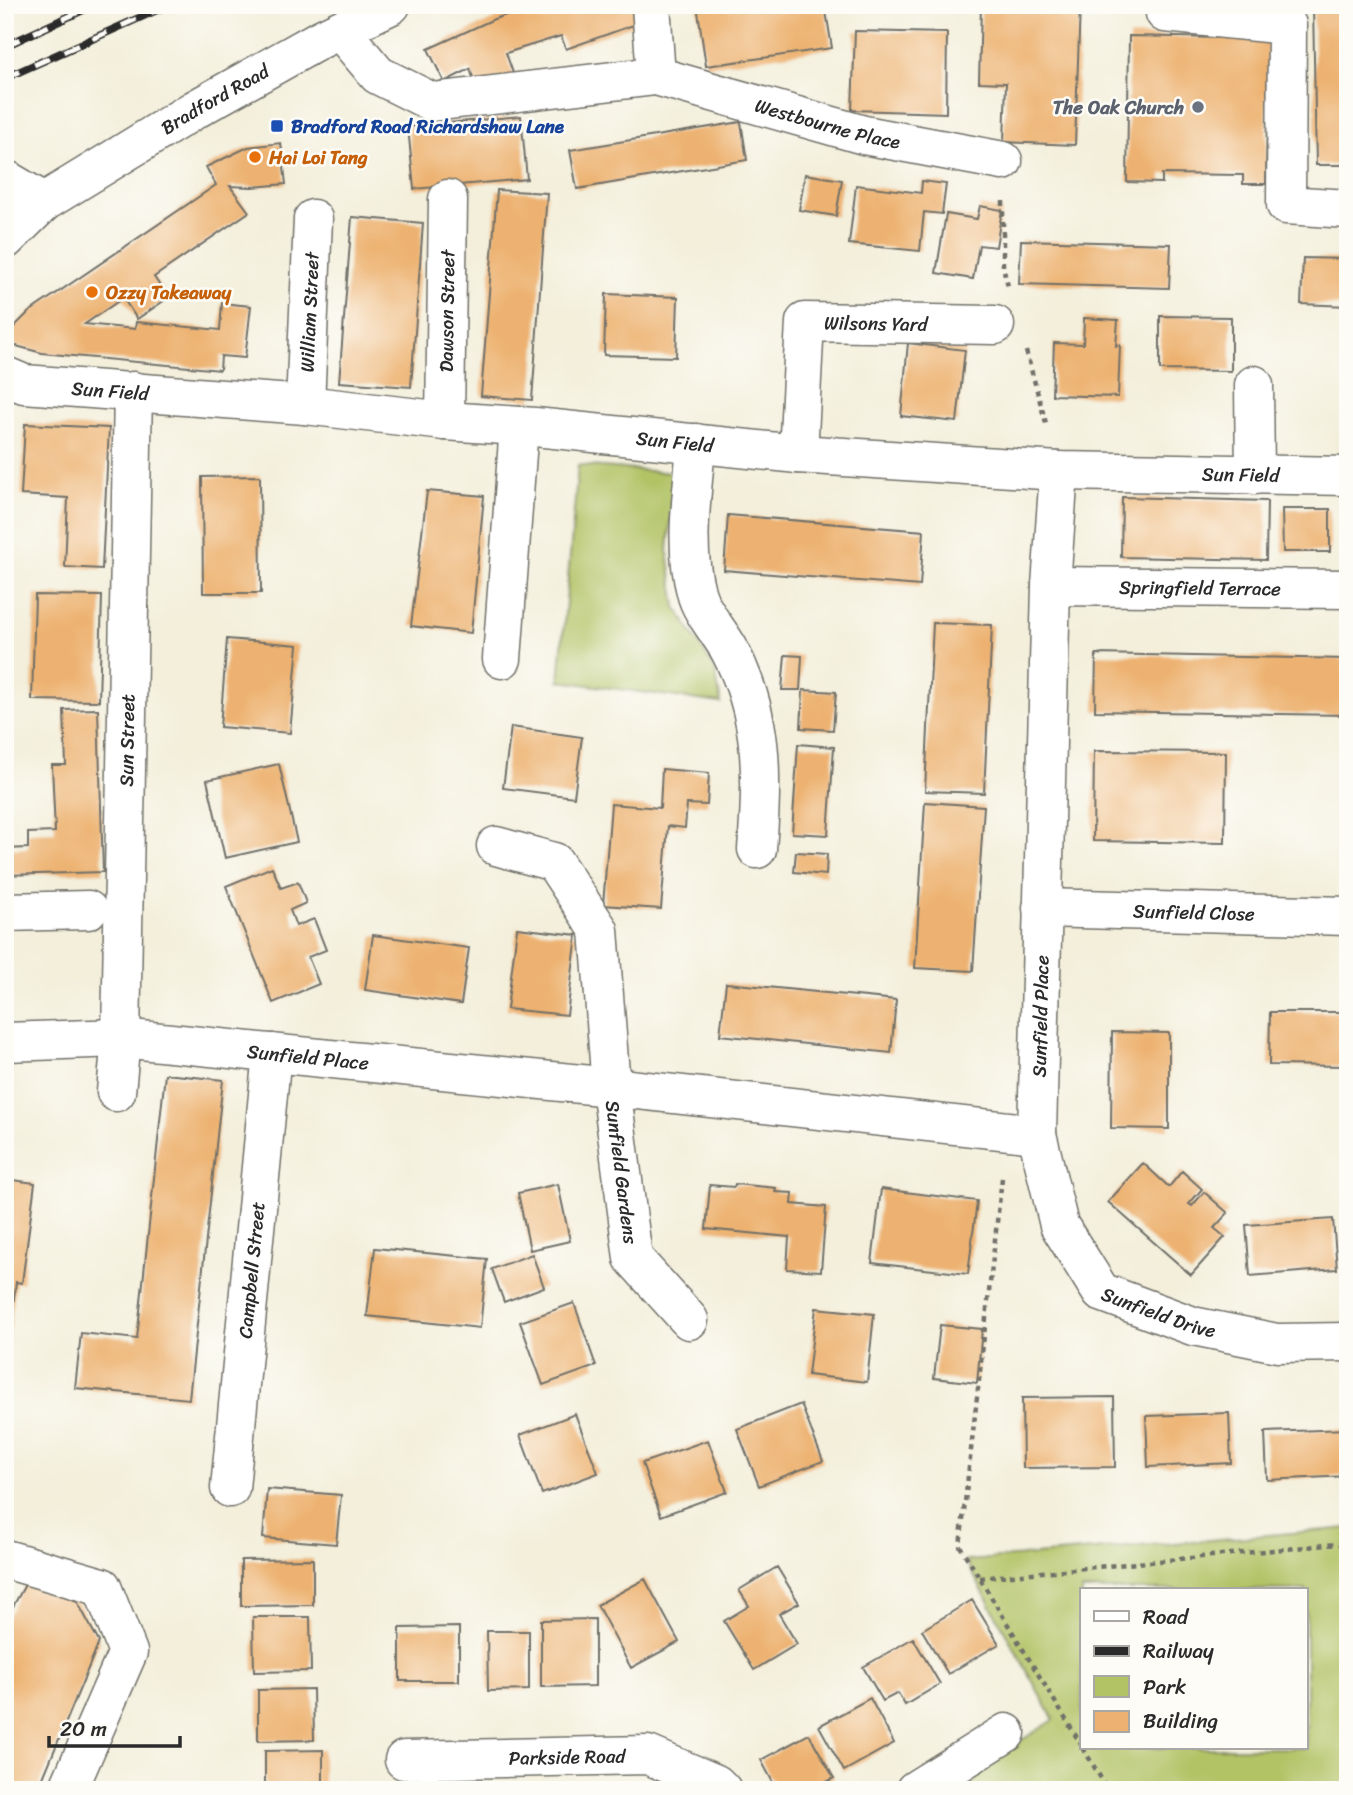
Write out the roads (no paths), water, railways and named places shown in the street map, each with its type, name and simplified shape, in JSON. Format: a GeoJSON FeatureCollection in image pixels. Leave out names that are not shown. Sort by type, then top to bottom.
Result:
{"type":"FeatureCollection","features":[{"type":"Feature","properties":{"kind":"street","name":"Bradford Road"},"geometry":{"type":"LineString","coordinates":[[5,240],[44,202],[194,110],[391,5]]}},
{"type":"Feature","properties":{"kind":"street"},"geometry":{"type":"LineString","coordinates":[[652,5],[656,76]]}},
{"type":"Feature","properties":{"kind":"street"},"geometry":{"type":"LineString","coordinates":[[1165,5],[1165,13],[1287,25],[1286,205],[1348,209]]}},
{"type":"Feature","properties":{"kind":"street","name":"Westbourne Place"},"geometry":{"type":"LineString","coordinates":[[340,30],[378,75],[432,102],[656,76],[864,135],[1003,161]]}},
{"type":"Feature","properties":{"kind":"street"},"geometry":{"type":"LineString","coordinates":[[5,179],[44,202]]}},
{"type":"Feature","properties":{"kind":"street","name":"Dawson Street"},"geometry":{"type":"LineString","coordinates":[[446,421],[448,199]]}},
{"type":"Feature","properties":{"kind":"street","name":"William Street"},"geometry":{"type":"LineString","coordinates":[[305,405],[313,219]]}},
{"type":"Feature","properties":{"kind":"street","name":"Wilsons Yard"},"geometry":{"type":"LineString","coordinates":[[798,454],[805,322],[995,325]]}},
{"type":"Feature","properties":{"kind":"street","name":"Sun Field"},"geometry":{"type":"LineString","coordinates":[[5,376],[24,384],[305,405],[798,454],[1059,471],[1348,477]]}},
{"type":"Feature","properties":{"kind":"street"},"geometry":{"type":"LineString","coordinates":[[1254,386],[1255,475]]}},
{"type":"Feature","properties":{"kind":"street","name":"Sun Street"},"geometry":{"type":"LineString","coordinates":[[116,1092],[121,1038],[133,391]]}},
{"type":"Feature","properties":{"kind":"street"},"geometry":{"type":"LineString","coordinates":[[502,659],[519,426]]}},
{"type":"Feature","properties":{"kind":"street"},"geometry":{"type":"LineString","coordinates":[[696,443],[688,558],[696,596],[730,652],[747,691],[758,741],[762,789],[757,849]]}},
{"type":"Feature","properties":{"kind":"street","name":"Sunfield Place"},"geometry":{"type":"LineString","coordinates":[[5,1042],[121,1038],[611,1087],[1022,1133],[1042,908],[1051,586],[1059,471]]}},
{"type":"Feature","properties":{"kind":"street","name":"Springfield Terrace"},"geometry":{"type":"LineString","coordinates":[[1051,586],[1348,589]]}},
{"type":"Feature","properties":{"kind":"street"},"geometry":{"type":"LineString","coordinates":[[496,846],[554,862],[599,930],[611,1087]]}},
{"type":"Feature","properties":{"kind":"street","name":"Sunfield Close"},"geometry":{"type":"LineString","coordinates":[[1042,908],[1348,916]]}},
{"type":"Feature","properties":{"kind":"street"},"geometry":{"type":"LineString","coordinates":[[5,912],[88,910]]}},
{"type":"Feature","properties":{"kind":"street","name":"Campbell Street"},"geometry":{"type":"LineString","coordinates":[[230,1489],[272,1053]]}},
{"type":"Feature","properties":{"kind":"street","name":"Sunfield Gardens"},"geometry":{"type":"LineString","coordinates":[[611,1087],[633,1258],[689,1320]]}},
{"type":"Feature","properties":{"kind":"street","name":"Sunfield Drive"},"geometry":{"type":"LineString","coordinates":[[1022,1133],[1059,1225],[1101,1292],[1193,1326],[1277,1343],[1348,1342]]}},
{"type":"Feature","properties":{"kind":"street"},"geometry":{"type":"LineString","coordinates":[[5,1559],[102,1587],[128,1652],[68,1790]]}},
{"type":"Feature","properties":{"kind":"street"},"geometry":{"type":"LineString","coordinates":[[915,1790],[1006,1733]]}},
{"type":"Feature","properties":{"kind":"street","name":"Parkside Road"},"geometry":{"type":"LineString","coordinates":[[404,1760],[648,1755],[716,1784],[722,1790]]}},
{"type":"Feature","properties":{"kind":"railway"},"geometry":{"type":"LineString","coordinates":[[5,46],[94,5]]}},
{"type":"Feature","properties":{"kind":"railway"},"geometry":{"type":"LineString","coordinates":[[5,78],[168,5]]}},
{"type":"Feature","properties":{"kind":"place","name":"The Oak Church"},"geometry":{"type":"Point","coordinates":[1198,107]}},
{"type":"Feature","properties":{"kind":"place","name":"Bradford Road Richardshaw Lane"},"geometry":{"type":"Point","coordinates":[277,126]}},
{"type":"Feature","properties":{"kind":"place","name":"Hai Loi Tang"},"geometry":{"type":"Point","coordinates":[255,157]}},
{"type":"Feature","properties":{"kind":"place","name":"Ozzy Takeaway"},"geometry":{"type":"Point","coordinates":[92,292]}}]}
